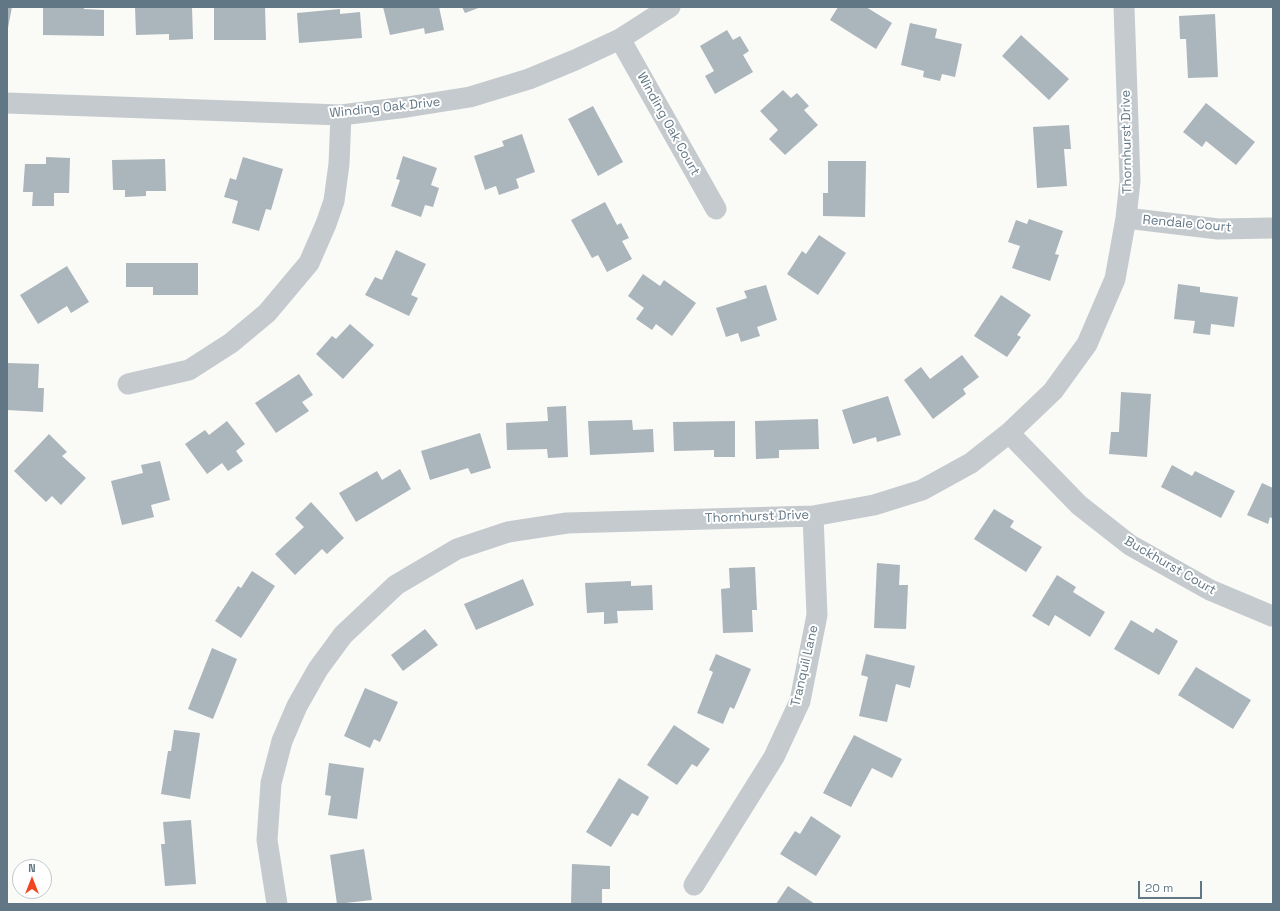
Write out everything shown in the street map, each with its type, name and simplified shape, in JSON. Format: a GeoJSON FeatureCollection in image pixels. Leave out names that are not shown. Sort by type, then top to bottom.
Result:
{"type":"FeatureCollection","features":[{"type":"Feature","properties":{"kind":"street","name":"Winding Oak Drive"},"geometry":{"type":"LineString","coordinates":[[7,103],[341,115],[407,107],[470,97],[529,79],[620,39],[670,7]]}},
{"type":"Feature","properties":{"kind":"street","name":"Thornhurst Drive"},"geometry":{"type":"LineString","coordinates":[[277,904],[267,840],[271,783],[282,741],[297,706],[318,669],[343,635],[396,585],[457,549],[508,532],[567,524],[813,516],[874,505],[922,490],[971,463],[1009,433],[1054,391],[1087,344],[1115,279],[1126,218],[1130,181],[1124,7]]}},
{"type":"Feature","properties":{"kind":"street","name":"Winding Oak Court"},"geometry":{"type":"LineString","coordinates":[[620,39],[716,209]]}},
{"type":"Feature","properties":{"kind":"street"},"geometry":{"type":"LineString","coordinates":[[128,384],[189,370],[231,343],[267,313],[309,262],[326,224],[334,201],[339,164],[341,115]]}},
{"type":"Feature","properties":{"kind":"street","name":"Rendale Court"},"geometry":{"type":"LineString","coordinates":[[1126,218],[1218,229],[1273,228]]}},
{"type":"Feature","properties":{"kind":"street","name":"Buckhurst Court"},"geometry":{"type":"LineString","coordinates":[[1009,433],[1079,505],[1130,545],[1210,590],[1272,616]]}},
{"type":"Feature","properties":{"kind":"street","name":"Tranquil Lane"},"geometry":{"type":"LineString","coordinates":[[694,885],[774,757],[800,701],[817,615],[813,516]]}},
{"type":"Feature","properties":{"kind":"building"},"geometry":{"type":"Polygon","coordinates":[[[7,7],[12,7],[8,28],[7,28],[7,7]]]}},
{"type":"Feature","properties":{"kind":"building"},"geometry":{"type":"Polygon","coordinates":[[[43,7],[84,7],[84,9],[104,10],[104,36],[43,35],[43,7]]]}},
{"type":"Feature","properties":{"kind":"building"},"geometry":{"type":"Polygon","coordinates":[[[135,7],[192,7],[193,39],[169,40],[169,34],[136,35],[135,7]]]}},
{"type":"Feature","properties":{"kind":"building"},"geometry":{"type":"Polygon","coordinates":[[[214,7],[265,7],[266,40],[214,40],[214,7]]]}},
{"type":"Feature","properties":{"kind":"building"},"geometry":{"type":"Polygon","coordinates":[[[383,7],[439,7],[444,30],[425,34],[424,28],[390,35],[383,7]]]}},
{"type":"Feature","properties":{"kind":"building"},"geometry":{"type":"Polygon","coordinates":[[[462,7],[481,7],[465,13],[462,7]]]}},
{"type":"Feature","properties":{"kind":"building"},"geometry":{"type":"Polygon","coordinates":[[[838,7],[866,7],[892,23],[876,49],[830,20],[838,7]]]}},
{"type":"Feature","properties":{"kind":"building"},"geometry":{"type":"Polygon","coordinates":[[[340,9],[340,14],[360,12],[362,38],[299,43],[297,13],[340,9]]]}},
{"type":"Feature","properties":{"kind":"building"},"geometry":{"type":"Polygon","coordinates":[[[1215,14],[1218,77],[1188,78],[1186,39],[1180,39],[1179,16],[1215,14]]]}},
{"type":"Feature","properties":{"kind":"building"},"geometry":{"type":"Polygon","coordinates":[[[910,23],[937,29],[935,38],[962,44],[955,77],[942,74],[940,81],[923,77],[924,71],[901,65],[910,23]]]}},
{"type":"Feature","properties":{"kind":"building"},"geometry":{"type":"Polygon","coordinates":[[[727,30],[733,40],[740,36],[749,51],[743,55],[753,72],[715,94],[705,76],[714,71],[700,46],[727,30]]]}},
{"type":"Feature","properties":{"kind":"building"},"geometry":{"type":"Polygon","coordinates":[[[1021,35],[1069,79],[1049,100],[1002,56],[1021,35]]]}},
{"type":"Feature","properties":{"kind":"building"},"geometry":{"type":"Polygon","coordinates":[[[783,90],[791,98],[797,93],[809,106],[804,110],[818,125],[785,155],[769,139],[778,130],[760,111],[783,90]]]}},
{"type":"Feature","properties":{"kind":"building"},"geometry":{"type":"Polygon","coordinates":[[[1206,103],[1255,142],[1236,165],[1206,141],[1202,147],[1183,132],[1206,103]]]}},
{"type":"Feature","properties":{"kind":"building"},"geometry":{"type":"Polygon","coordinates":[[[593,106],[623,162],[598,176],[568,119],[593,106]]]}},
{"type":"Feature","properties":{"kind":"building"},"geometry":{"type":"Polygon","coordinates":[[[1069,125],[1071,149],[1064,149],[1067,186],[1037,188],[1033,127],[1069,125]]]}},
{"type":"Feature","properties":{"kind":"building"},"geometry":{"type":"Polygon","coordinates":[[[522,134],[535,172],[516,179],[519,188],[499,195],[496,186],[485,190],[474,156],[504,146],[502,141],[522,134]]]}},
{"type":"Feature","properties":{"kind":"building"},"geometry":{"type":"Polygon","coordinates":[[[403,156],[437,168],[431,185],[439,188],[433,207],[425,205],[421,217],[391,206],[400,180],[396,179],[403,156]]]}},
{"type":"Feature","properties":{"kind":"building"},"geometry":{"type":"Polygon","coordinates":[[[46,157],[70,158],[69,193],[54,193],[54,206],[32,206],[33,192],[23,192],[25,164],[46,164],[46,157]]]}},
{"type":"Feature","properties":{"kind":"building"},"geometry":{"type":"Polygon","coordinates":[[[243,157],[283,169],[271,210],[266,209],[259,231],[232,223],[238,201],[224,197],[230,178],[236,180],[243,157]]]}},
{"type":"Feature","properties":{"kind":"building"},"geometry":{"type":"Polygon","coordinates":[[[165,159],[166,191],[146,191],[146,196],[125,197],[125,190],[113,190],[112,160],[165,159]]]}},
{"type":"Feature","properties":{"kind":"building"},"geometry":{"type":"Polygon","coordinates":[[[828,161],[866,161],[865,217],[823,216],[823,193],[828,193],[828,161]]]}},
{"type":"Feature","properties":{"kind":"building"},"geometry":{"type":"Polygon","coordinates":[[[605,202],[617,225],[621,223],[629,238],[622,241],[632,259],[607,272],[598,255],[592,258],[571,220],[605,202]]]}},
{"type":"Feature","properties":{"kind":"building"},"geometry":{"type":"Polygon","coordinates":[[[1029,219],[1063,231],[1055,254],[1059,255],[1050,281],[1012,268],[1020,246],[1008,242],[1016,220],[1027,224],[1029,219]]]}},
{"type":"Feature","properties":{"kind":"building"},"geometry":{"type":"Polygon","coordinates":[[[819,235],[846,253],[818,295],[787,274],[802,251],[806,254],[819,235]]]}},
{"type":"Feature","properties":{"kind":"building"},"geometry":{"type":"Polygon","coordinates":[[[396,250],[426,264],[411,295],[418,298],[409,316],[365,295],[375,277],[382,280],[396,250]]]}},
{"type":"Feature","properties":{"kind":"building"},"geometry":{"type":"Polygon","coordinates":[[[126,263],[198,263],[198,295],[153,295],[153,287],[126,287],[126,263]]]}},
{"type":"Feature","properties":{"kind":"building"},"geometry":{"type":"Polygon","coordinates":[[[67,266],[89,302],[71,313],[67,306],[38,324],[20,295],[67,266]]]}},
{"type":"Feature","properties":{"kind":"building"},"geometry":{"type":"Polygon","coordinates":[[[643,274],[660,286],[664,280],[696,303],[672,336],[656,324],[652,330],[636,319],[644,308],[628,296],[643,274]]]}},
{"type":"Feature","properties":{"kind":"building"},"geometry":{"type":"Polygon","coordinates":[[[1178,284],[1200,287],[1200,292],[1238,297],[1234,327],[1211,324],[1210,335],[1193,333],[1195,321],[1174,319],[1178,284]]]}},
{"type":"Feature","properties":{"kind":"building"},"geometry":{"type":"Polygon","coordinates":[[[766,285],[777,320],[757,327],[760,336],[741,342],[738,333],[726,337],[716,308],[747,298],[744,291],[766,285]]]}},
{"type":"Feature","properties":{"kind":"building"},"geometry":{"type":"Polygon","coordinates":[[[1001,295],[1031,315],[1017,335],[1021,337],[1007,357],[974,336],[1001,295]]]}},
{"type":"Feature","properties":{"kind":"building"},"geometry":{"type":"Polygon","coordinates":[[[350,324],[374,345],[343,379],[316,354],[332,336],[336,339],[350,324]]]}},
{"type":"Feature","properties":{"kind":"building"},"geometry":{"type":"Polygon","coordinates":[[[962,355],[979,377],[963,389],[966,394],[933,419],[904,380],[921,367],[930,379],[962,355]]]}},
{"type":"Feature","properties":{"kind":"building"},"geometry":{"type":"Polygon","coordinates":[[[7,363],[39,364],[38,388],[44,388],[43,412],[7,410],[7,363]]]}},
{"type":"Feature","properties":{"kind":"building"},"geometry":{"type":"Polygon","coordinates":[[[299,374],[313,395],[302,402],[309,411],[276,433],[255,403],[299,374]]]}},
{"type":"Feature","properties":{"kind":"building"},"geometry":{"type":"Polygon","coordinates":[[[1121,392],[1151,394],[1147,457],[1109,454],[1111,432],[1119,432],[1121,392]]]}},
{"type":"Feature","properties":{"kind":"building"},"geometry":{"type":"Polygon","coordinates":[[[888,396],[901,435],[877,442],[876,437],[853,444],[842,410],[888,396]]]}},
{"type":"Feature","properties":{"kind":"building"},"geometry":{"type":"Polygon","coordinates":[[[566,406],[568,457],[548,458],[547,449],[507,450],[506,423],[548,421],[547,407],[566,406]]]}},
{"type":"Feature","properties":{"kind":"building"},"geometry":{"type":"Polygon","coordinates":[[[818,419],[819,449],[779,450],[779,458],[756,459],[755,421],[818,419]]]}},
{"type":"Feature","properties":{"kind":"building"},"geometry":{"type":"Polygon","coordinates":[[[632,420],[633,430],[653,429],[654,452],[590,455],[588,421],[632,420]]]}},
{"type":"Feature","properties":{"kind":"building"},"geometry":{"type":"Polygon","coordinates":[[[227,421],[245,444],[236,451],[243,461],[228,471],[222,463],[207,474],[185,444],[205,430],[209,435],[227,421]]]}},
{"type":"Feature","properties":{"kind":"building"},"geometry":{"type":"Polygon","coordinates":[[[735,421],[735,457],[714,457],[714,450],[674,451],[673,422],[735,421]]]}},
{"type":"Feature","properties":{"kind":"building"},"geometry":{"type":"Polygon","coordinates":[[[480,433],[491,468],[471,474],[468,468],[430,480],[421,451],[480,433]]]}},
{"type":"Feature","properties":{"kind":"building"},"geometry":{"type":"Polygon","coordinates":[[[49,434],[67,452],[62,456],[86,478],[61,505],[52,496],[46,502],[14,471],[49,434]]]}},
{"type":"Feature","properties":{"kind":"building"},"geometry":{"type":"Polygon","coordinates":[[[160,461],[170,500],[151,505],[154,517],[122,525],[111,481],[143,473],[141,465],[160,461]]]}},
{"type":"Feature","properties":{"kind":"building"},"geometry":{"type":"Polygon","coordinates":[[[1172,465],[1192,476],[1195,471],[1235,491],[1221,518],[1161,487],[1172,465]]]}},
{"type":"Feature","properties":{"kind":"building"},"geometry":{"type":"Polygon","coordinates":[[[400,469],[411,489],[356,522],[339,493],[377,471],[382,480],[400,469]]]}},
{"type":"Feature","properties":{"kind":"building"},"geometry":{"type":"Polygon","coordinates":[[[1262,483],[1273,488],[1273,519],[1270,517],[1268,524],[1247,515],[1262,483]]]}},
{"type":"Feature","properties":{"kind":"building"},"geometry":{"type":"Polygon","coordinates":[[[311,502],[344,538],[327,554],[322,549],[295,575],[275,554],[304,527],[295,518],[311,502]]]}},
{"type":"Feature","properties":{"kind":"building"},"geometry":{"type":"Polygon","coordinates":[[[994,509],[1014,521],[1010,527],[1042,547],[1026,572],[974,539],[994,509]]]}},
{"type":"Feature","properties":{"kind":"building"},"geometry":{"type":"Polygon","coordinates":[[[877,563],[900,565],[899,585],[908,585],[906,629],[874,628],[877,563]]]}},
{"type":"Feature","properties":{"kind":"building"},"geometry":{"type":"Polygon","coordinates":[[[755,567],[757,610],[752,610],[753,632],[723,633],[721,589],[730,588],[729,568],[755,567]]]}},
{"type":"Feature","properties":{"kind":"building"},"geometry":{"type":"Polygon","coordinates":[[[252,571],[275,586],[241,638],[215,621],[238,586],[241,588],[252,571]]]}},
{"type":"Feature","properties":{"kind":"building"},"geometry":{"type":"Polygon","coordinates":[[[1057,575],[1076,587],[1073,592],[1105,612],[1090,637],[1055,615],[1049,626],[1032,616],[1057,575]]]}},
{"type":"Feature","properties":{"kind":"building"},"geometry":{"type":"Polygon","coordinates":[[[523,579],[534,605],[476,630],[464,604],[523,579]]]}},
{"type":"Feature","properties":{"kind":"building"},"geometry":{"type":"Polygon","coordinates":[[[631,581],[631,586],[652,585],[653,610],[617,611],[618,623],[604,624],[604,612],[587,613],[585,583],[631,581]]]}},
{"type":"Feature","properties":{"kind":"building"},"geometry":{"type":"Polygon","coordinates":[[[1131,620],[1153,633],[1156,628],[1178,641],[1159,675],[1114,649],[1131,620]]]}},
{"type":"Feature","properties":{"kind":"building"},"geometry":{"type":"Polygon","coordinates":[[[425,629],[438,645],[403,671],[391,655],[425,629]]]}},
{"type":"Feature","properties":{"kind":"building"},"geometry":{"type":"Polygon","coordinates":[[[212,648],[237,659],[213,719],[188,709],[212,648]]]}},
{"type":"Feature","properties":{"kind":"building"},"geometry":{"type":"Polygon","coordinates":[[[716,654],[751,669],[734,709],[730,707],[723,724],[697,713],[713,672],[709,670],[716,654]]]}},
{"type":"Feature","properties":{"kind":"building"},"geometry":{"type":"Polygon","coordinates":[[[866,654],[915,666],[910,688],[896,684],[887,722],[859,716],[868,677],[861,675],[866,654]]]}},
{"type":"Feature","properties":{"kind":"building"},"geometry":{"type":"Polygon","coordinates":[[[1196,667],[1251,700],[1233,729],[1178,695],[1196,667]]]}},
{"type":"Feature","properties":{"kind":"building"},"geometry":{"type":"Polygon","coordinates":[[[365,688],[398,702],[380,742],[374,739],[370,748],[344,736],[365,688]]]}},
{"type":"Feature","properties":{"kind":"building"},"geometry":{"type":"Polygon","coordinates":[[[674,725],[710,749],[697,767],[692,764],[677,785],[647,765],[674,725]]]}},
{"type":"Feature","properties":{"kind":"building"},"geometry":{"type":"Polygon","coordinates":[[[174,730],[200,733],[190,799],[161,794],[168,751],[171,751],[174,730]]]}},
{"type":"Feature","properties":{"kind":"building"},"geometry":{"type":"Polygon","coordinates":[[[854,735],[902,759],[892,778],[872,768],[851,807],[823,793],[854,735]]]}},
{"type":"Feature","properties":{"kind":"building"},"geometry":{"type":"Polygon","coordinates":[[[329,763],[364,768],[357,819],[328,815],[331,796],[325,795],[329,763]]]}},
{"type":"Feature","properties":{"kind":"building"},"geometry":{"type":"Polygon","coordinates":[[[619,778],[649,797],[638,816],[632,813],[611,847],[586,832],[619,778]]]}},
{"type":"Feature","properties":{"kind":"building"},"geometry":{"type":"Polygon","coordinates":[[[811,816],[841,836],[816,876],[780,854],[795,831],[800,834],[811,816]]]}},
{"type":"Feature","properties":{"kind":"building"},"geometry":{"type":"Polygon","coordinates":[[[191,820],[196,884],[165,886],[161,844],[165,844],[163,822],[191,820]]]}},
{"type":"Feature","properties":{"kind":"building"},"geometry":{"type":"Polygon","coordinates":[[[364,849],[372,900],[337,904],[330,855],[364,849]]]}},
{"type":"Feature","properties":{"kind":"building"},"geometry":{"type":"Polygon","coordinates":[[[572,864],[610,866],[610,889],[602,889],[602,904],[571,904],[572,864]]]}},
{"type":"Feature","properties":{"kind":"building"},"geometry":{"type":"Polygon","coordinates":[[[788,886],[815,904],[776,904],[788,886]]]}}]}
